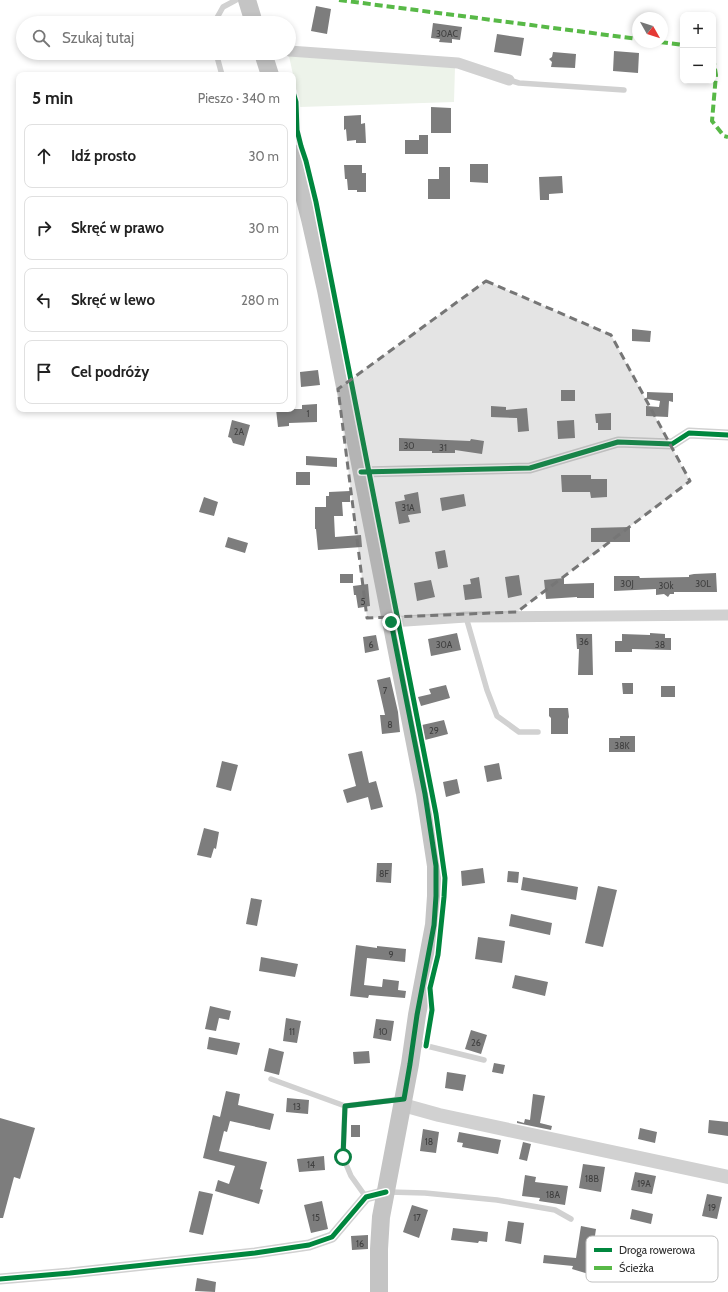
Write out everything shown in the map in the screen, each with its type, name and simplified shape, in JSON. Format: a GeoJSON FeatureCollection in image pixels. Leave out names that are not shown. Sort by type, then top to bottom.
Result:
{"type":"FeatureCollection","features":[{"type":"Feature","properties":{"kind":"main road"},"geometry":{"type":"LineString","coordinates":[[247,0],[252,16]]}},
{"type":"Feature","properties":{"kind":"main road"},"geometry":{"type":"LineString","coordinates":[[265,60],[269,72]]}},
{"type":"Feature","properties":{"kind":"main road"},"geometry":{"type":"LineString","coordinates":[[296,165],[324,283],[425,794],[436,866],[434,925],[380,1228],[379,1292]]}},
{"type":"Feature","properties":{"kind":"street"},"geometry":{"type":"LineString","coordinates":[[296,51],[458,63],[508,80]]}},
{"type":"Feature","properties":{"kind":"street"},"geometry":{"type":"LineString","coordinates":[[361,472],[530,468],[618,442],[672,444],[690,433],[728,435]]}},
{"type":"Feature","properties":{"kind":"street"},"geometry":{"type":"LineString","coordinates":[[391,622],[466,617],[728,615]]}},
{"type":"Feature","properties":{"kind":"street"},"geometry":{"type":"LineString","coordinates":[[403,1102],[439,1116],[728,1177]]}},
{"type":"Feature","properties":{"kind":"street"},"geometry":{"type":"LineString","coordinates":[[0,1279],[70,1273],[309,1245],[332,1237],[366,1197],[386,1192]]}},
{"type":"Feature","properties":{"kind":"lane"},"geometry":{"type":"LineString","coordinates":[[218,16],[223,7],[236,0]]}},
{"type":"Feature","properties":{"kind":"lane"},"geometry":{"type":"LineString","coordinates":[[218,60],[221,72]]}},
{"type":"Feature","properties":{"kind":"lane"},"geometry":{"type":"LineString","coordinates":[[508,80],[519,83],[624,90]]}},
{"type":"Feature","properties":{"kind":"lane"},"geometry":{"type":"LineString","coordinates":[[466,617],[487,690],[497,716],[520,732],[538,732]]}},
{"type":"Feature","properties":{"kind":"lane"},"geometry":{"type":"LineString","coordinates":[[413,1043],[484,1060]]}},
{"type":"Feature","properties":{"kind":"lane"},"geometry":{"type":"LineString","coordinates":[[271,1079],[345,1106],[403,1102]]}},
{"type":"Feature","properties":{"kind":"lane"},"geometry":{"type":"LineString","coordinates":[[345,1106],[343,1157],[351,1176],[366,1197]]}},
{"type":"Feature","properties":{"kind":"lane"},"geometry":{"type":"LineString","coordinates":[[386,1192],[425,1193],[497,1200],[555,1210],[571,1219]]}},
{"type":"Feature","properties":{"kind":"highlighted area"},"geometry":{"type":"Polygon","coordinates":[[[486,281],[611,335],[690,481],[517,612],[367,618],[338,389],[486,281]]]}},
{"type":"Feature","properties":{"kind":"shaded area"},"geometry":{"type":"Polygon","coordinates":[[[296,56],[455,67],[454,102],[300,107],[296,88],[296,72],[292,72],[290,60],[296,60],[296,56]]]}},
{"type":"Feature","properties":{"kind":"building"},"geometry":{"type":"Polygon","coordinates":[[[316,6],[331,9],[327,34],[311,31],[316,6]]]}},
{"type":"Feature","properties":{"kind":"building"},"geometry":{"type":"Polygon","coordinates":[[[433,23],[462,27],[460,40],[452,39],[452,43],[439,42],[440,39],[431,38],[433,23]]]}},
{"type":"Feature","properties":{"kind":"building"},"geometry":{"type":"Polygon","coordinates":[[[497,34],[524,38],[521,56],[494,52],[497,34]]]}},
{"type":"Feature","properties":{"kind":"building"},"geometry":{"type":"Polygon","coordinates":[[[614,51],[639,53],[638,73],[613,71],[614,51]]]}},
{"type":"Feature","properties":{"kind":"building"},"geometry":{"type":"Polygon","coordinates":[[[553,52],[576,54],[575,68],[551,67],[552,62],[549,59],[552,57],[553,52]]]}},
{"type":"Feature","properties":{"kind":"building"},"geometry":{"type":"Polygon","coordinates":[[[431,107],[451,108],[451,133],[431,133],[431,107]]]}},
{"type":"Feature","properties":{"kind":"building"},"geometry":{"type":"Polygon","coordinates":[[[361,115],[361,124],[365,123],[366,143],[356,143],[356,140],[347,141],[346,129],[344,130],[344,116],[361,115]]]}},
{"type":"Feature","properties":{"kind":"building"},"geometry":{"type":"Polygon","coordinates":[[[419,135],[428,135],[428,154],[405,154],[405,140],[419,140],[419,135]]]}},
{"type":"Feature","properties":{"kind":"building"},"geometry":{"type":"Polygon","coordinates":[[[470,164],[488,164],[488,183],[470,182],[470,164]]]}},
{"type":"Feature","properties":{"kind":"building"},"geometry":{"type":"Polygon","coordinates":[[[344,165],[362,165],[362,173],[366,173],[366,192],[348,190],[347,179],[345,179],[344,165]]]}},
{"type":"Feature","properties":{"kind":"building"},"geometry":{"type":"Polygon","coordinates":[[[439,167],[450,167],[450,199],[428,199],[428,179],[439,179],[439,167]]]}},
{"type":"Feature","properties":{"kind":"building"},"geometry":{"type":"Polygon","coordinates":[[[562,176],[563,193],[549,194],[549,200],[540,200],[539,177],[562,176]]]}},
{"type":"Feature","properties":{"kind":"building"},"geometry":{"type":"Polygon","coordinates":[[[632,329],[651,331],[650,342],[632,341],[632,329]]]}},
{"type":"Feature","properties":{"kind":"building"},"geometry":{"type":"Polygon","coordinates":[[[318,370],[320,385],[301,387],[300,372],[318,370]]]}},
{"type":"Feature","properties":{"kind":"building"},"geometry":{"type":"Polygon","coordinates":[[[561,390],[575,390],[575,401],[561,401],[561,390]]]}},
{"type":"Feature","properties":{"kind":"building"},"geometry":{"type":"Polygon","coordinates":[[[647,392],[673,393],[673,402],[669,401],[668,417],[646,416],[646,406],[659,407],[660,401],[647,399],[647,392]]]}},
{"type":"Feature","properties":{"kind":"building"},"geometry":{"type":"Polygon","coordinates":[[[317,404],[317,422],[289,423],[289,426],[278,427],[276,412],[296,412],[296,409],[302,409],[302,405],[317,404]]]}},
{"type":"Feature","properties":{"kind":"building"},"geometry":{"type":"Polygon","coordinates":[[[491,406],[506,407],[506,410],[527,408],[529,431],[518,432],[517,418],[491,417],[491,406]]]}},
{"type":"Feature","properties":{"kind":"building"},"geometry":{"type":"Polygon","coordinates":[[[611,413],[611,430],[598,430],[598,423],[596,423],[595,414],[611,413]]]}},
{"type":"Feature","properties":{"kind":"building"},"geometry":{"type":"Polygon","coordinates":[[[232,420],[250,425],[244,446],[233,443],[231,438],[228,437],[232,420]]]}},
{"type":"Feature","properties":{"kind":"building"},"geometry":{"type":"Polygon","coordinates":[[[574,420],[575,438],[558,439],[557,421],[574,420]]]}},
{"type":"Feature","properties":{"kind":"building"},"geometry":{"type":"Polygon","coordinates":[[[399,438],[470,441],[471,439],[484,441],[482,454],[455,450],[455,453],[432,453],[432,451],[399,451],[399,438]]]}},
{"type":"Feature","properties":{"kind":"building"},"geometry":{"type":"Polygon","coordinates":[[[306,456],[337,458],[337,467],[306,465],[306,456]]]}},
{"type":"Feature","properties":{"kind":"building"},"geometry":{"type":"Polygon","coordinates":[[[296,472],[310,472],[310,485],[296,485],[296,472]]]}},
{"type":"Feature","properties":{"kind":"building"},"geometry":{"type":"Polygon","coordinates":[[[561,475],[591,475],[591,479],[607,479],[607,497],[591,498],[590,492],[562,492],[561,475]]]}},
{"type":"Feature","properties":{"kind":"building"},"geometry":{"type":"Polygon","coordinates":[[[350,491],[350,502],[342,502],[343,516],[334,516],[335,537],[361,535],[362,547],[318,550],[315,529],[315,507],[326,507],[326,496],[329,496],[329,492],[350,491]]]}},
{"type":"Feature","properties":{"kind":"building"},"geometry":{"type":"Polygon","coordinates":[[[418,492],[421,513],[408,515],[410,522],[399,524],[395,502],[405,500],[404,495],[418,492]]]}},
{"type":"Feature","properties":{"kind":"building"},"geometry":{"type":"Polygon","coordinates":[[[464,494],[466,506],[442,511],[440,498],[464,494]]]}},
{"type":"Feature","properties":{"kind":"building"},"geometry":{"type":"Polygon","coordinates":[[[204,497],[218,502],[214,516],[199,512],[204,497]]]}},
{"type":"Feature","properties":{"kind":"building"},"geometry":{"type":"Polygon","coordinates":[[[630,527],[630,542],[591,542],[591,528],[630,527]]]}},
{"type":"Feature","properties":{"kind":"building"},"geometry":{"type":"Polygon","coordinates":[[[228,537],[248,543],[245,553],[225,547],[228,537]]]}},
{"type":"Feature","properties":{"kind":"building"},"geometry":{"type":"Polygon","coordinates":[[[445,550],[448,567],[438,569],[435,552],[445,550]]]}},
{"type":"Feature","properties":{"kind":"building"},"geometry":{"type":"Polygon","coordinates":[[[716,573],[717,592],[674,592],[674,594],[670,594],[668,597],[664,594],[656,595],[656,589],[614,591],[614,576],[639,576],[640,578],[689,577],[689,575],[694,574],[716,573]]]}},
{"type":"Feature","properties":{"kind":"building"},"geometry":{"type":"Polygon","coordinates":[[[340,574],[353,574],[353,583],[340,583],[340,574]]]}},
{"type":"Feature","properties":{"kind":"building"},"geometry":{"type":"Polygon","coordinates":[[[519,575],[522,595],[508,598],[505,577],[519,575]]]}},
{"type":"Feature","properties":{"kind":"building"},"geometry":{"type":"Polygon","coordinates":[[[479,577],[482,598],[465,600],[463,585],[471,584],[470,579],[479,577]]]}},
{"type":"Feature","properties":{"kind":"building"},"geometry":{"type":"Polygon","coordinates":[[[564,578],[564,584],[594,583],[594,598],[577,597],[546,599],[544,580],[564,578]]]}},
{"type":"Feature","properties":{"kind":"building"},"geometry":{"type":"Polygon","coordinates":[[[431,580],[435,597],[417,601],[414,583],[431,580]]]}},
{"type":"Feature","properties":{"kind":"building"},"geometry":{"type":"Polygon","coordinates":[[[368,584],[370,606],[358,608],[353,586],[368,584]]]}},
{"type":"Feature","properties":{"kind":"building"},"geometry":{"type":"Polygon","coordinates":[[[457,633],[461,650],[431,656],[428,639],[457,633]]]}},
{"type":"Feature","properties":{"kind":"building"},"geometry":{"type":"Polygon","coordinates":[[[650,633],[665,634],[665,638],[671,638],[671,650],[632,649],[632,652],[615,652],[615,641],[622,641],[622,634],[650,635],[650,633]]]}},
{"type":"Feature","properties":{"kind":"building"},"geometry":{"type":"Polygon","coordinates":[[[576,634],[592,634],[593,675],[578,675],[579,649],[577,649],[576,634]]]}},
{"type":"Feature","properties":{"kind":"building"},"geometry":{"type":"Polygon","coordinates":[[[376,635],[379,650],[365,653],[363,637],[376,635]]]}},
{"type":"Feature","properties":{"kind":"building"},"geometry":{"type":"Polygon","coordinates":[[[390,677],[398,712],[400,732],[382,734],[380,715],[385,715],[377,680],[390,677]]]}},
{"type":"Feature","properties":{"kind":"building"},"geometry":{"type":"Polygon","coordinates":[[[622,683],[633,683],[633,694],[623,694],[622,683]]]}},
{"type":"Feature","properties":{"kind":"building"},"geometry":{"type":"Polygon","coordinates":[[[446,685],[450,698],[421,706],[418,697],[431,694],[429,689],[446,685]]]}},
{"type":"Feature","properties":{"kind":"building"},"geometry":{"type":"Polygon","coordinates":[[[661,686],[675,686],[675,697],[661,697],[661,686]]]}},
{"type":"Feature","properties":{"kind":"building"},"geometry":{"type":"Polygon","coordinates":[[[549,708],[568,708],[568,734],[551,734],[551,718],[549,716],[549,708]]]}},
{"type":"Feature","properties":{"kind":"building"},"geometry":{"type":"Polygon","coordinates":[[[444,720],[448,734],[425,740],[422,725],[444,720]]]}},
{"type":"Feature","properties":{"kind":"building"},"geometry":{"type":"Polygon","coordinates":[[[620,736],[635,736],[635,752],[609,752],[609,738],[620,738],[620,736]]]}},
{"type":"Feature","properties":{"kind":"building"},"geometry":{"type":"Polygon","coordinates":[[[362,751],[369,783],[376,781],[383,807],[371,810],[368,797],[347,803],[343,790],[356,786],[348,754],[362,751]]]}},
{"type":"Feature","properties":{"kind":"building"},"geometry":{"type":"Polygon","coordinates":[[[222,761],[238,765],[231,791],[216,787],[222,761]]]}},
{"type":"Feature","properties":{"kind":"building"},"geometry":{"type":"Polygon","coordinates":[[[499,763],[502,779],[487,782],[484,766],[499,763]]]}},
{"type":"Feature","properties":{"kind":"building"},"geometry":{"type":"Polygon","coordinates":[[[457,779],[460,793],[446,797],[443,782],[457,779]]]}},
{"type":"Feature","properties":{"kind":"building"},"geometry":{"type":"Polygon","coordinates":[[[204,828],[219,832],[216,849],[214,848],[211,858],[197,855],[204,828]]]}},
{"type":"Feature","properties":{"kind":"building"},"geometry":{"type":"Polygon","coordinates":[[[377,863],[392,863],[391,883],[376,882],[377,863]]]}},
{"type":"Feature","properties":{"kind":"building"},"geometry":{"type":"Polygon","coordinates":[[[483,868],[485,883],[462,886],[461,871],[483,868]]]}},
{"type":"Feature","properties":{"kind":"building"},"geometry":{"type":"Polygon","coordinates":[[[508,871],[519,872],[518,883],[507,882],[508,871]]]}},
{"type":"Feature","properties":{"kind":"building"},"geometry":{"type":"Polygon","coordinates":[[[523,877],[578,887],[576,900],[521,890],[523,877]]]}},
{"type":"Feature","properties":{"kind":"building"},"geometry":{"type":"Polygon","coordinates":[[[598,886],[617,890],[603,947],[585,943],[598,886]]]}},
{"type":"Feature","properties":{"kind":"building"},"geometry":{"type":"Polygon","coordinates":[[[251,898],[262,900],[257,926],[246,924],[251,898]]]}},
{"type":"Feature","properties":{"kind":"building"},"geometry":{"type":"Polygon","coordinates":[[[511,914],[552,923],[550,935],[509,926],[511,914]]]}},
{"type":"Feature","properties":{"kind":"building"},"geometry":{"type":"Polygon","coordinates":[[[478,937],[505,941],[502,963],[475,959],[478,937]]]}},
{"type":"Feature","properties":{"kind":"building"},"geometry":{"type":"Polygon","coordinates":[[[356,945],[377,948],[377,946],[406,949],[405,962],[367,958],[364,985],[382,987],[383,979],[399,981],[398,990],[406,991],[405,998],[369,995],[368,998],[350,996],[356,945]]]}},
{"type":"Feature","properties":{"kind":"building"},"geometry":{"type":"Polygon","coordinates":[[[261,957],[298,964],[295,977],[259,971],[261,957]]]}},
{"type":"Feature","properties":{"kind":"building"},"geometry":{"type":"Polygon","coordinates":[[[515,975],[548,982],[545,996],[512,988],[515,975]]]}},
{"type":"Feature","properties":{"kind":"building"},"geometry":{"type":"Polygon","coordinates":[[[210,1006],[231,1011],[229,1020],[219,1018],[216,1031],[205,1029],[210,1006]]]}},
{"type":"Feature","properties":{"kind":"building"},"geometry":{"type":"Polygon","coordinates":[[[286,1018],[301,1021],[297,1043],[283,1041],[286,1018]]]}},
{"type":"Feature","properties":{"kind":"building"},"geometry":{"type":"Polygon","coordinates":[[[376,1019],[394,1021],[391,1041],[373,1038],[376,1019]]]}},
{"type":"Feature","properties":{"kind":"building"},"geometry":{"type":"Polygon","coordinates":[[[471,1030],[487,1035],[481,1054],[465,1049],[471,1030]]]}},
{"type":"Feature","properties":{"kind":"building"},"geometry":{"type":"Polygon","coordinates":[[[209,1037],[240,1043],[237,1055],[207,1049],[209,1037]]]}},
{"type":"Feature","properties":{"kind":"building"},"geometry":{"type":"Polygon","coordinates":[[[269,1048],[284,1052],[279,1075],[264,1071],[269,1048]]]}},
{"type":"Feature","properties":{"kind":"building"},"geometry":{"type":"Polygon","coordinates":[[[369,1051],[370,1063],[354,1064],[353,1052],[369,1051]]]}},
{"type":"Feature","properties":{"kind":"building"},"geometry":{"type":"Polygon","coordinates":[[[494,1063],[505,1065],[503,1074],[492,1072],[494,1063]]]}},
{"type":"Feature","properties":{"kind":"building"},"geometry":{"type":"Polygon","coordinates":[[[447,1072],[466,1075],[463,1091],[445,1088],[447,1072]]]}},
{"type":"Feature","properties":{"kind":"building"},"geometry":{"type":"Polygon","coordinates":[[[226,1091],[240,1094],[238,1105],[274,1114],[270,1130],[230,1121],[227,1132],[224,1131],[219,1151],[267,1162],[260,1189],[263,1190],[259,1204],[215,1191],[218,1180],[229,1184],[235,1166],[203,1158],[213,1115],[220,1117],[226,1091]]]}},
{"type":"Feature","properties":{"kind":"building"},"geometry":{"type":"Polygon","coordinates":[[[533,1094],[545,1096],[540,1123],[552,1126],[551,1130],[517,1123],[517,1121],[524,1123],[525,1119],[530,1120],[533,1094]]]}},
{"type":"Feature","properties":{"kind":"building"},"geometry":{"type":"Polygon","coordinates":[[[287,1098],[309,1100],[308,1114],[286,1112],[287,1098]]]}},
{"type":"Feature","properties":{"kind":"building"},"geometry":{"type":"Polygon","coordinates":[[[0,1118],[35,1128],[20,1179],[14,1177],[3,1218],[0,1218],[0,1118]]]}},
{"type":"Feature","properties":{"kind":"building"},"geometry":{"type":"Polygon","coordinates":[[[709,1120],[728,1122],[728,1136],[708,1133],[709,1120]]]}},
{"type":"Feature","properties":{"kind":"building"},"geometry":{"type":"Polygon","coordinates":[[[351,1125],[360,1125],[360,1137],[351,1137],[351,1125]]]}},
{"type":"Feature","properties":{"kind":"building"},"geometry":{"type":"Polygon","coordinates":[[[640,1128],[657,1132],[655,1143],[638,1139],[640,1128]]]}},
{"type":"Feature","properties":{"kind":"building"},"geometry":{"type":"Polygon","coordinates":[[[423,1129],[439,1132],[436,1153],[420,1151],[423,1129]]]}},
{"type":"Feature","properties":{"kind":"building"},"geometry":{"type":"Polygon","coordinates":[[[459,1132],[501,1140],[498,1154],[462,1147],[463,1143],[457,1142],[459,1132]]]}},
{"type":"Feature","properties":{"kind":"building"},"geometry":{"type":"Polygon","coordinates":[[[523,1142],[531,1144],[527,1161],[519,1159],[523,1142]]]}},
{"type":"Feature","properties":{"kind":"building"},"geometry":{"type":"Polygon","coordinates":[[[324,1156],[325,1170],[299,1172],[297,1159],[324,1156]]]}},
{"type":"Feature","properties":{"kind":"building"},"geometry":{"type":"Polygon","coordinates":[[[583,1164],[605,1167],[601,1192],[579,1188],[583,1164]]]}},
{"type":"Feature","properties":{"kind":"building"},"geometry":{"type":"Polygon","coordinates":[[[635,1172],[656,1176],[652,1194],[631,1190],[635,1172]]]}},
{"type":"Feature","properties":{"kind":"building"},"geometry":{"type":"Polygon","coordinates":[[[525,1175],[536,1177],[535,1182],[568,1186],[565,1205],[539,1201],[540,1198],[522,1196],[525,1175]]]}},
{"type":"Feature","properties":{"kind":"building"},"geometry":{"type":"Polygon","coordinates":[[[199,1191],[213,1194],[203,1235],[189,1232],[199,1191]]]}},
{"type":"Feature","properties":{"kind":"building"},"geometry":{"type":"Polygon","coordinates":[[[707,1194],[722,1197],[717,1219],[702,1216],[707,1194]]]}},
{"type":"Feature","properties":{"kind":"building"},"geometry":{"type":"Polygon","coordinates":[[[322,1201],[328,1229],[311,1233],[304,1205],[322,1201]]]}},
{"type":"Feature","properties":{"kind":"building"},"geometry":{"type":"Polygon","coordinates":[[[412,1205],[428,1210],[419,1238],[403,1232],[412,1205]]]}},
{"type":"Feature","properties":{"kind":"building"},"geometry":{"type":"Polygon","coordinates":[[[632,1209],[653,1214],[651,1224],[630,1219],[632,1209]]]}},
{"type":"Feature","properties":{"kind":"building"},"geometry":{"type":"Polygon","coordinates":[[[508,1221],[524,1223],[521,1244],[505,1241],[508,1221]]]}},
{"type":"Feature","properties":{"kind":"building"},"geometry":{"type":"Polygon","coordinates":[[[581,1226],[596,1229],[595,1236],[586,1236],[586,1273],[572,1269],[573,1266],[543,1263],[544,1255],[576,1258],[581,1226]]]}},
{"type":"Feature","properties":{"kind":"building"},"geometry":{"type":"Polygon","coordinates":[[[453,1228],[488,1232],[487,1242],[479,1241],[478,1243],[451,1240],[453,1228]]]}},
{"type":"Feature","properties":{"kind":"building"},"geometry":{"type":"Polygon","coordinates":[[[368,1235],[368,1249],[352,1250],[351,1236],[368,1235]]]}},
{"type":"Feature","properties":{"kind":"building"},"geometry":{"type":"Polygon","coordinates":[[[197,1278],[216,1282],[215,1292],[195,1291],[197,1278]]]}},
{"type":"Feature","properties":{"kind":"marked path"},"geometry":{"type":"LineString","coordinates":[[339,0],[632,38]]}},
{"type":"Feature","properties":{"kind":"marked path"},"geometry":{"type":"LineString","coordinates":[[668,43],[680,45]]}},
{"type":"Feature","properties":{"kind":"marked path"},"geometry":{"type":"LineString","coordinates":[[715,84],[712,121],[724,136],[728,137]]}},
{"type":"Feature","properties":{"kind":"cycle path"},"geometry":{"type":"LineString","coordinates":[[296,102],[297,130],[316,202],[436,814],[445,878],[438,955],[430,988],[432,1010],[426,1046]]}},
{"type":"Feature","properties":{"kind":"cycle path"},"geometry":{"type":"LineString","coordinates":[[361,472],[530,468],[618,442],[672,444],[689,433],[728,435]]}},
{"type":"Feature","properties":{"kind":"cycle path"},"geometry":{"type":"LineString","coordinates":[[0,1279],[255,1253],[309,1245],[332,1237],[366,1197],[386,1192]]}},
{"type":"Feature","properties":{"kind":"route"},"geometry":{"type":"LineString","coordinates":[[343,1157],[345,1106],[404,1099],[436,907],[436,866],[431,827],[391,622]]}}]}
